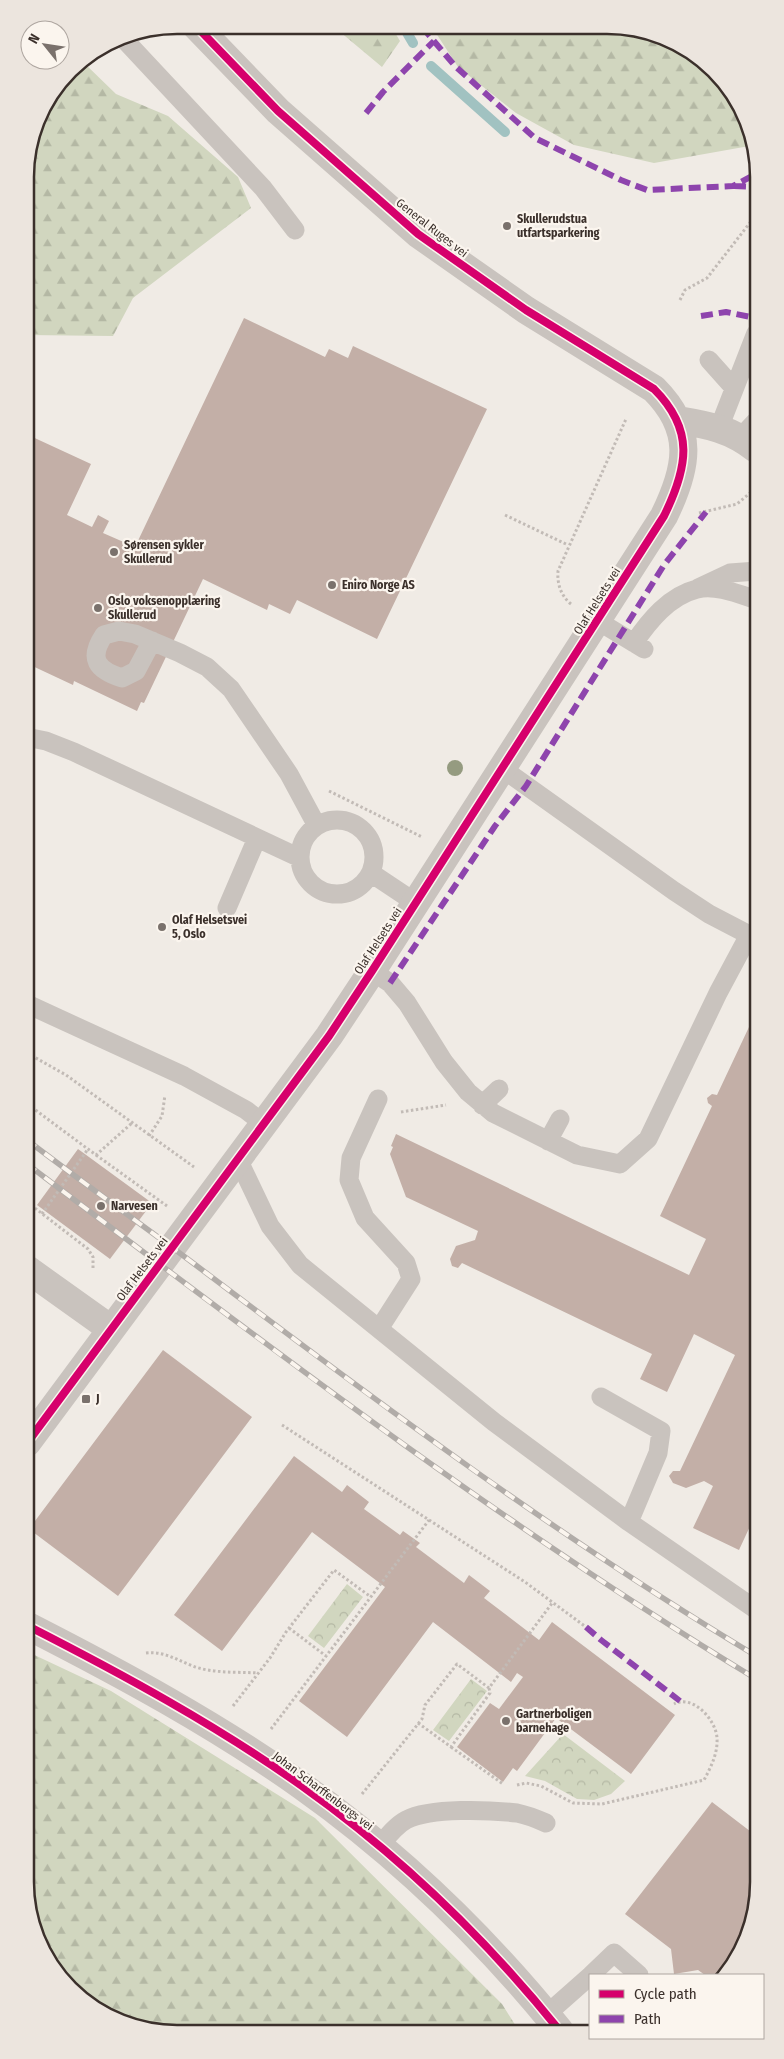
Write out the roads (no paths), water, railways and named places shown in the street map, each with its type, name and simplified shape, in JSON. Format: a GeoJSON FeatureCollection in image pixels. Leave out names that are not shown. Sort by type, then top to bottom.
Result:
{"type":"FeatureCollection","features":[{"type":"Feature","properties":{"kind":"street","name":"General Ruges vei"},"geometry":{"type":"LineString","coordinates":[[204,34],[284,116],[418,234],[526,310],[654,389],[669,404],[678,420]]}},
{"type":"Feature","properties":{"kind":"street"},"geometry":{"type":"LineString","coordinates":[[678,420],[743,433]]}},
{"type":"Feature","properties":{"kind":"street","name":"Olaf Helsets vei"},"geometry":{"type":"LineString","coordinates":[[34,1434],[328,1036],[598,621],[664,516],[678,483],[683,460],[683,437],[678,420]]}},
{"type":"Feature","properties":{"kind":"street"},"geometry":{"type":"LineString","coordinates":[[34,1274],[111,1329]]}},
{"type":"Feature","properties":{"kind":"street","name":"Johan Scharffenbergs vei"},"geometry":{"type":"LineString","coordinates":[[34,1629],[106,1666],[229,1738],[303,1787],[379,1847],[452,1912],[554,2022]]}},
{"type":"Feature","properties":{"kind":"lane"},"geometry":{"type":"LineString","coordinates":[[127,43],[264,188],[295,230]]}},
{"type":"Feature","properties":{"kind":"lane"},"geometry":{"type":"LineString","coordinates":[[734,388],[750,348]]}},
{"type":"Feature","properties":{"kind":"lane"},"geometry":{"type":"LineString","coordinates":[[709,360],[734,388],[743,433]]}},
{"type":"Feature","properties":{"kind":"lane"},"geometry":{"type":"LineString","coordinates":[[598,621],[639,646],[645,626],[666,605],[730,573],[750,572]]}},
{"type":"Feature","properties":{"kind":"lane"},"geometry":{"type":"LineString","coordinates":[[697,589],[713,588],[750,598]]}},
{"type":"Feature","properties":{"kind":"lane"},"geometry":{"type":"LineString","coordinates":[[152,641],[206,667],[231,689],[289,774],[317,826]]}},
{"type":"Feature","properties":{"kind":"lane"},"geometry":{"type":"LineString","coordinates":[[34,739],[46,741],[74,752],[300,858]]}},
{"type":"Feature","properties":{"kind":"lane"},"geometry":{"type":"LineString","coordinates":[[503,768],[674,891],[709,914],[750,935]]}},
{"type":"Feature","properties":{"kind":"lane"},"geometry":{"type":"LineString","coordinates":[[337,820],[348,822],[362,830],[372,842],[374,863],[371,873],[364,884],[353,891],[341,895],[329,894],[317,889],[308,881],[302,870],[300,858],[302,845],[308,834],[317,826],[337,820]]}},
{"type":"Feature","properties":{"kind":"lane"},"geometry":{"type":"LineString","coordinates":[[227,908],[257,838]]}},
{"type":"Feature","properties":{"kind":"lane"},"geometry":{"type":"LineString","coordinates":[[371,873],[416,903]]}},
{"type":"Feature","properties":{"kind":"lane"},"geometry":{"type":"LineString","coordinates":[[372,971],[390,983],[407,1003],[444,1062],[468,1092],[493,1113],[577,1154],[620,1164],[648,1139],[718,993],[750,942]]}},
{"type":"Feature","properties":{"kind":"lane"},"geometry":{"type":"LineString","coordinates":[[34,1007],[168,1069],[246,1110],[264,1124]]}},
{"type":"Feature","properties":{"kind":"lane"},"geometry":{"type":"LineString","coordinates":[[482,1104],[498,1088]]}},
{"type":"Feature","properties":{"kind":"lane"},"geometry":{"type":"LineString","coordinates":[[378,1098],[351,1158],[349,1180],[365,1218],[406,1263],[411,1280],[379,1329]]}},
{"type":"Feature","properties":{"kind":"lane"},"geometry":{"type":"LineString","coordinates":[[548,1141],[560,1119]]}},
{"type":"Feature","properties":{"kind":"lane"},"geometry":{"type":"LineString","coordinates":[[238,1159],[270,1226],[300,1264],[494,1422],[629,1522],[750,1605]]}},
{"type":"Feature","properties":{"kind":"lane"},"geometry":{"type":"LineString","coordinates":[[601,1397],[661,1431],[658,1453],[629,1522]]}},
{"type":"Feature","properties":{"kind":"lane"},"geometry":{"type":"LineString","coordinates":[[379,1847],[393,1830],[406,1820],[420,1815],[468,1810],[490,1811],[519,1814],[546,1823]]}},
{"type":"Feature","properties":{"kind":"lane"},"geometry":{"type":"LineString","coordinates":[[592,1974],[614,1953],[638,1974]]}},
{"type":"Feature","properties":{"kind":"lane"},"geometry":{"type":"LineString","coordinates":[[554,2022],[589,1977]]}},
{"type":"Feature","properties":{"kind":"waterway"},"geometry":{"type":"LineString","coordinates":[[408,34],[413,43]]}},
{"type":"Feature","properties":{"kind":"waterway"},"geometry":{"type":"LineString","coordinates":[[431,66],[505,132]]}},
{"type":"Feature","properties":{"kind":"railway"},"geometry":{"type":"LineString","coordinates":[[34,1145],[331,1367],[471,1468],[612,1565],[750,1652]]}},
{"type":"Feature","properties":{"kind":"railway"},"geometry":{"type":"LineString","coordinates":[[34,1169],[296,1366],[477,1497],[663,1621],[750,1675]]}},
{"type":"Feature","properties":{"kind":"place","name":"Skullerudstua utfartsparkering"},"geometry":{"type":"Point","coordinates":[507,226]}},
{"type":"Feature","properties":{"kind":"place","name":"Sørensen sykler Skullerud"},"geometry":{"type":"Point","coordinates":[114,552]}},
{"type":"Feature","properties":{"kind":"place","name":"Eniro Norge AS"},"geometry":{"type":"Point","coordinates":[332,585]}},
{"type":"Feature","properties":{"kind":"place","name":"Oslo voksenopplæring Skullerud"},"geometry":{"type":"Point","coordinates":[98,608]}},
{"type":"Feature","properties":{"kind":"place","name":"Olaf Helsetsvei 5, Oslo"},"geometry":{"type":"Point","coordinates":[162,927]}},
{"type":"Feature","properties":{"kind":"place","name":"Narvesen"},"geometry":{"type":"Point","coordinates":[101,1206]}},
{"type":"Feature","properties":{"kind":"place","name":"J"},"geometry":{"type":"Point","coordinates":[86,1399]}},
{"type":"Feature","properties":{"kind":"place","name":"Gartnerboligen barnehage"},"geometry":{"type":"Point","coordinates":[506,1721]}}]}
